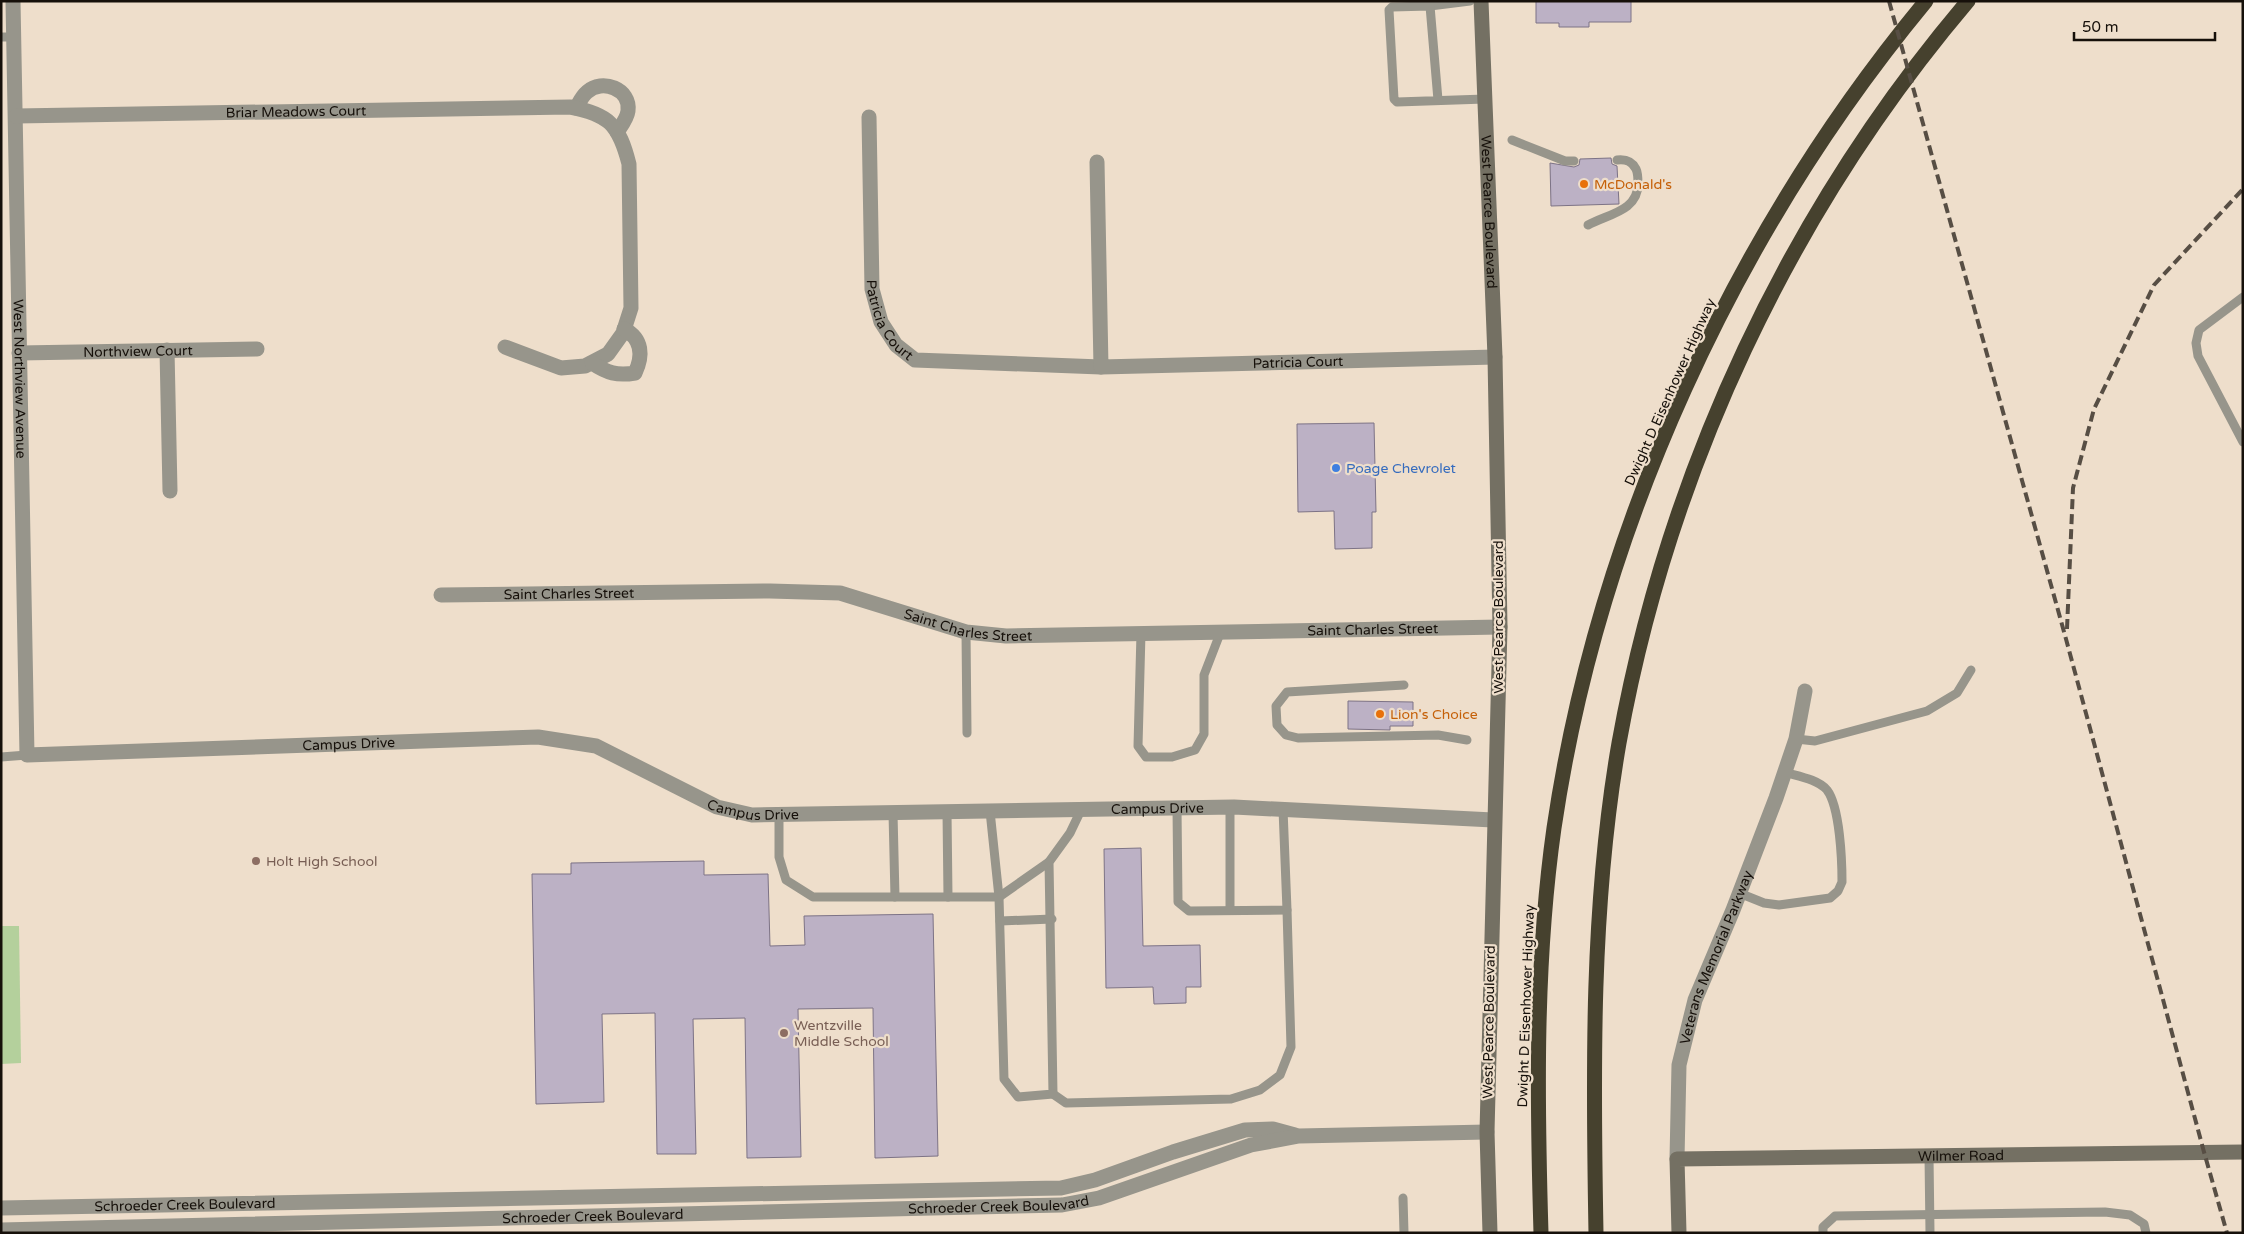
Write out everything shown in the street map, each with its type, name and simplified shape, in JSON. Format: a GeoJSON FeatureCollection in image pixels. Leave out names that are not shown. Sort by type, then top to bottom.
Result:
{"type":"FeatureCollection","features":[{"type":"Feature","properties":{"kind":"highway","name":"Dwight D Eisenhower Highway"},"geometry":{"type":"LineString","coordinates":[[1541,1233],[1537,1067],[1546,896],[1554,828],[1580,693],[1617,563],[1665,436],[1724,310],[1756,250],[1827,133],[1884,52],[1926,1]]}},
{"type":"Feature","properties":{"kind":"highway"},"geometry":{"type":"LineString","coordinates":[[1596,1233],[1594,1053],[1603,872],[1621,736],[1632,677],[1667,546],[1690,480],[1742,355],[1774,290],[1808,228],[1843,169],[1881,113],[1922,56],[1968,1]]}},
{"type":"Feature","properties":{"kind":"main road","name":"West Pearce Boulevard"},"geometry":{"type":"LineString","coordinates":[[1481,1],[1495,357],[1500,626],[1487,1132],[1490,1233]]}},
{"type":"Feature","properties":{"kind":"main road","name":"Wilmer Road"},"geometry":{"type":"LineString","coordinates":[[1677,1159],[2243,1152]]}},
{"type":"Feature","properties":{"kind":"main road","name":"Veterans Memorial Parkway"},"geometry":{"type":"LineString","coordinates":[[1677,1159],[1679,1233]]}},
{"type":"Feature","properties":{"kind":"street","name":"West Northview Avenue"},"geometry":{"type":"LineString","coordinates":[[13,1],[8,37],[16,116],[27,755]]}},
{"type":"Feature","properties":{"kind":"street"},"geometry":{"type":"LineString","coordinates":[[576,108],[586,92],[592,88],[599,85],[613,86],[627,101],[628,110],[626,118],[617,132]]}},
{"type":"Feature","properties":{"kind":"street","name":"Briar Meadows Court"},"geometry":{"type":"LineString","coordinates":[[16,116],[576,108],[591,111],[608,121],[617,132],[623,142],[629,164],[631,308],[624,329],[608,354],[586,366],[561,368],[505,347]]}},
{"type":"Feature","properties":{"kind":"street","name":"Patricia Court"},"geometry":{"type":"LineString","coordinates":[[869,116],[872,289],[882,322],[896,345],[915,360],[1101,367],[1495,357]]}},
{"type":"Feature","properties":{"kind":"street"},"geometry":{"type":"LineString","coordinates":[[1097,162],[1101,367]]}},
{"type":"Feature","properties":{"kind":"street"},"geometry":{"type":"LineString","coordinates":[[592,363],[603,370],[620,376],[635,373],[641,359],[638,343],[624,329]]}},
{"type":"Feature","properties":{"kind":"street","name":"Northview Court"},"geometry":{"type":"LineString","coordinates":[[20,353],[257,349]]}},
{"type":"Feature","properties":{"kind":"street"},"geometry":{"type":"LineString","coordinates":[[167,350],[170,490]]}},
{"type":"Feature","properties":{"kind":"street","name":"Saint Charles Street"},"geometry":{"type":"LineString","coordinates":[[441,595],[770,591],[840,594],[966,632],[1006,636],[1500,626]]}},
{"type":"Feature","properties":{"kind":"street","name":"Veterans Memorial Parkway"},"geometry":{"type":"LineString","coordinates":[[1677,1159],[1679,1065],[1695,1000],[1739,893],[1796,740],[1805,691]]}},
{"type":"Feature","properties":{"kind":"street","name":"Campus Drive"},"geometry":{"type":"LineString","coordinates":[[27,755],[538,737],[596,746],[717,807],[752,816],[1230,807],[1494,820]]}},
{"type":"Feature","properties":{"kind":"street","name":"Schroeder Creek Boulevard"},"geometry":{"type":"LineString","coordinates":[[1,1208],[1061,1188],[1095,1180],[1173,1152],[1245,1130],[1273,1129],[1299,1136]]}},
{"type":"Feature","properties":{"kind":"street","name":"Schroeder Creek Boulevard"},"geometry":{"type":"LineString","coordinates":[[1,1230],[1062,1206],[1099,1198],[1251,1145],[1299,1136],[1487,1132]]}},
{"type":"Feature","properties":{"kind":"street"},"geometry":{"type":"LineString","coordinates":[[1173,1152],[1179,1169]]}},
{"type":"Feature","properties":{"kind":"lane"},"geometry":{"type":"LineString","coordinates":[[1470,1],[1430,6],[1392,7],[1388,10],[1394,99],[1397,102],[1485,99]]}},
{"type":"Feature","properties":{"kind":"lane"},"geometry":{"type":"LineString","coordinates":[[1430,6],[1438,100]]}},
{"type":"Feature","properties":{"kind":"lane"},"geometry":{"type":"LineString","coordinates":[[1512,140],[1565,161],[1574,161]]}},
{"type":"Feature","properties":{"kind":"lane"},"geometry":{"type":"LineString","coordinates":[[1588,225],[1626,207],[1638,195],[1638,171],[1631,162],[1624,159],[1617,160]]}},
{"type":"Feature","properties":{"kind":"lane"},"geometry":{"type":"LineString","coordinates":[[2243,297],[2199,330],[2196,343],[2198,356],[2243,442]]}},
{"type":"Feature","properties":{"kind":"lane"},"geometry":{"type":"LineString","coordinates":[[1141,633],[1138,746],[1146,757],[1172,758],[1195,750],[1204,734],[1204,675],[1221,631]]}},
{"type":"Feature","properties":{"kind":"lane"},"geometry":{"type":"LineString","coordinates":[[966,632],[967,733]]}},
{"type":"Feature","properties":{"kind":"lane"},"geometry":{"type":"LineString","coordinates":[[1796,740],[1815,741],[1927,711],[1957,692],[1971,670]]}},
{"type":"Feature","properties":{"kind":"lane"},"geometry":{"type":"LineString","coordinates":[[1404,685],[1287,692],[1276,706],[1277,725],[1286,735],[1298,738],[1438,735],[1467,740]]}},
{"type":"Feature","properties":{"kind":"lane"},"geometry":{"type":"LineString","coordinates":[[1,757],[27,755]]}},
{"type":"Feature","properties":{"kind":"lane"},"geometry":{"type":"LineString","coordinates":[[1739,893],[1764,903],[1779,905],[1830,898],[1838,891],[1842,882],[1837,817],[1827,790],[1813,781],[1784,772]]}},
{"type":"Feature","properties":{"kind":"lane"},"geometry":{"type":"LineString","coordinates":[[1230,807],[1230,910]]}},
{"type":"Feature","properties":{"kind":"lane"},"geometry":{"type":"LineString","coordinates":[[1177,808],[1178,902],[1188,911],[1287,910]]}},
{"type":"Feature","properties":{"kind":"lane"},"geometry":{"type":"LineString","coordinates":[[990,811],[999,897],[1004,1079],[1018,1097],[1053,1094],[1066,1104],[1231,1099],[1260,1090],[1280,1074],[1291,1047],[1283,809]]}},
{"type":"Feature","properties":{"kind":"lane"},"geometry":{"type":"LineString","coordinates":[[779,815],[779,857],[786,880],[813,897],[999,897],[1049,862],[1070,833],[1081,810]]}},
{"type":"Feature","properties":{"kind":"lane"},"geometry":{"type":"LineString","coordinates":[[947,812],[948,897]]}},
{"type":"Feature","properties":{"kind":"lane"},"geometry":{"type":"LineString","coordinates":[[892,813],[895,897]]}},
{"type":"Feature","properties":{"kind":"lane"},"geometry":{"type":"LineString","coordinates":[[1049,862],[1052,919],[1053,1094]]}},
{"type":"Feature","properties":{"kind":"lane"},"geometry":{"type":"LineString","coordinates":[[1000,921],[1052,919]]}},
{"type":"Feature","properties":{"kind":"lane"},"geometry":{"type":"LineString","coordinates":[[1929,1156],[1930,1233]]}},
{"type":"Feature","properties":{"kind":"lane"},"geometry":{"type":"LineString","coordinates":[[1403,1198],[1404,1233]]}},
{"type":"Feature","properties":{"kind":"lane"},"geometry":{"type":"LineString","coordinates":[[1823,1233],[1823,1227],[1835,1216],[2105,1212],[2130,1215],[2144,1224],[2146,1233]]}},
{"type":"Feature","properties":{"kind":"green space"},"geometry":{"type":"Polygon","coordinates":[[[1,926],[19,926],[21,1063],[1,1064],[1,926]]]}},
{"type":"Feature","properties":{"kind":"building"},"geometry":{"type":"Polygon","coordinates":[[[1536,1],[1631,1],[1631,22],[1589,22],[1589,27],[1559,27],[1559,23],[1536,23],[1536,1]]]}},
{"type":"Feature","properties":{"kind":"building","name":"McDonald's"},"geometry":{"type":"Polygon","coordinates":[[[1611,158],[1612,164],[1617,166],[1619,204],[1551,206],[1550,163],[1574,167],[1579,165],[1580,159],[1611,158]]]}},
{"type":"Feature","properties":{"kind":"building","name":"Poage Chevrolet"},"geometry":{"type":"Polygon","coordinates":[[[1374,423],[1376,512],[1372,512],[1372,548],[1335,549],[1334,511],[1298,512],[1297,424],[1374,423]]]}},
{"type":"Feature","properties":{"kind":"building","name":"Lion's Choice"},"geometry":{"type":"Polygon","coordinates":[[[1348,701],[1413,702],[1413,726],[1390,726],[1390,730],[1348,729],[1348,701]]]}},
{"type":"Feature","properties":{"kind":"building"},"geometry":{"type":"Polygon","coordinates":[[[1141,848],[1143,946],[1200,945],[1201,987],[1186,987],[1186,1003],[1154,1004],[1153,987],[1106,988],[1104,849],[1141,848]]]}},
{"type":"Feature","properties":{"kind":"building"},"geometry":{"type":"Polygon","coordinates":[[[704,861],[704,875],[768,874],[770,946],[805,945],[804,916],[933,914],[938,1156],[875,1158],[873,1008],[798,1009],[801,1157],[747,1158],[745,1018],[693,1019],[696,1154],[657,1154],[655,1013],[602,1014],[604,1102],[536,1104],[532,874],[571,874],[571,863],[704,861]]]}},
{"type":"Feature","properties":{"kind":"railway"},"geometry":{"type":"LineString","coordinates":[[1889,1],[2066,639],[2227,1233]]}},
{"type":"Feature","properties":{"kind":"railway"},"geometry":{"type":"LineString","coordinates":[[2067,629],[2073,488],[2094,409],[2154,285],[2243,189]]}},
{"type":"Feature","properties":{"kind":"place","name":"McDonald's"},"geometry":{"type":"Point","coordinates":[1584,184]}},
{"type":"Feature","properties":{"kind":"place","name":"Poage Chevrolet"},"geometry":{"type":"Point","coordinates":[1336,468]}},
{"type":"Feature","properties":{"kind":"place","name":"Lion's Choice"},"geometry":{"type":"Point","coordinates":[1380,714]}},
{"type":"Feature","properties":{"kind":"place","name":"Holt High School"},"geometry":{"type":"Point","coordinates":[256,861]}},
{"type":"Feature","properties":{"kind":"place","name":"Wentzville Middle School"},"geometry":{"type":"Point","coordinates":[784,1033]}}]}
